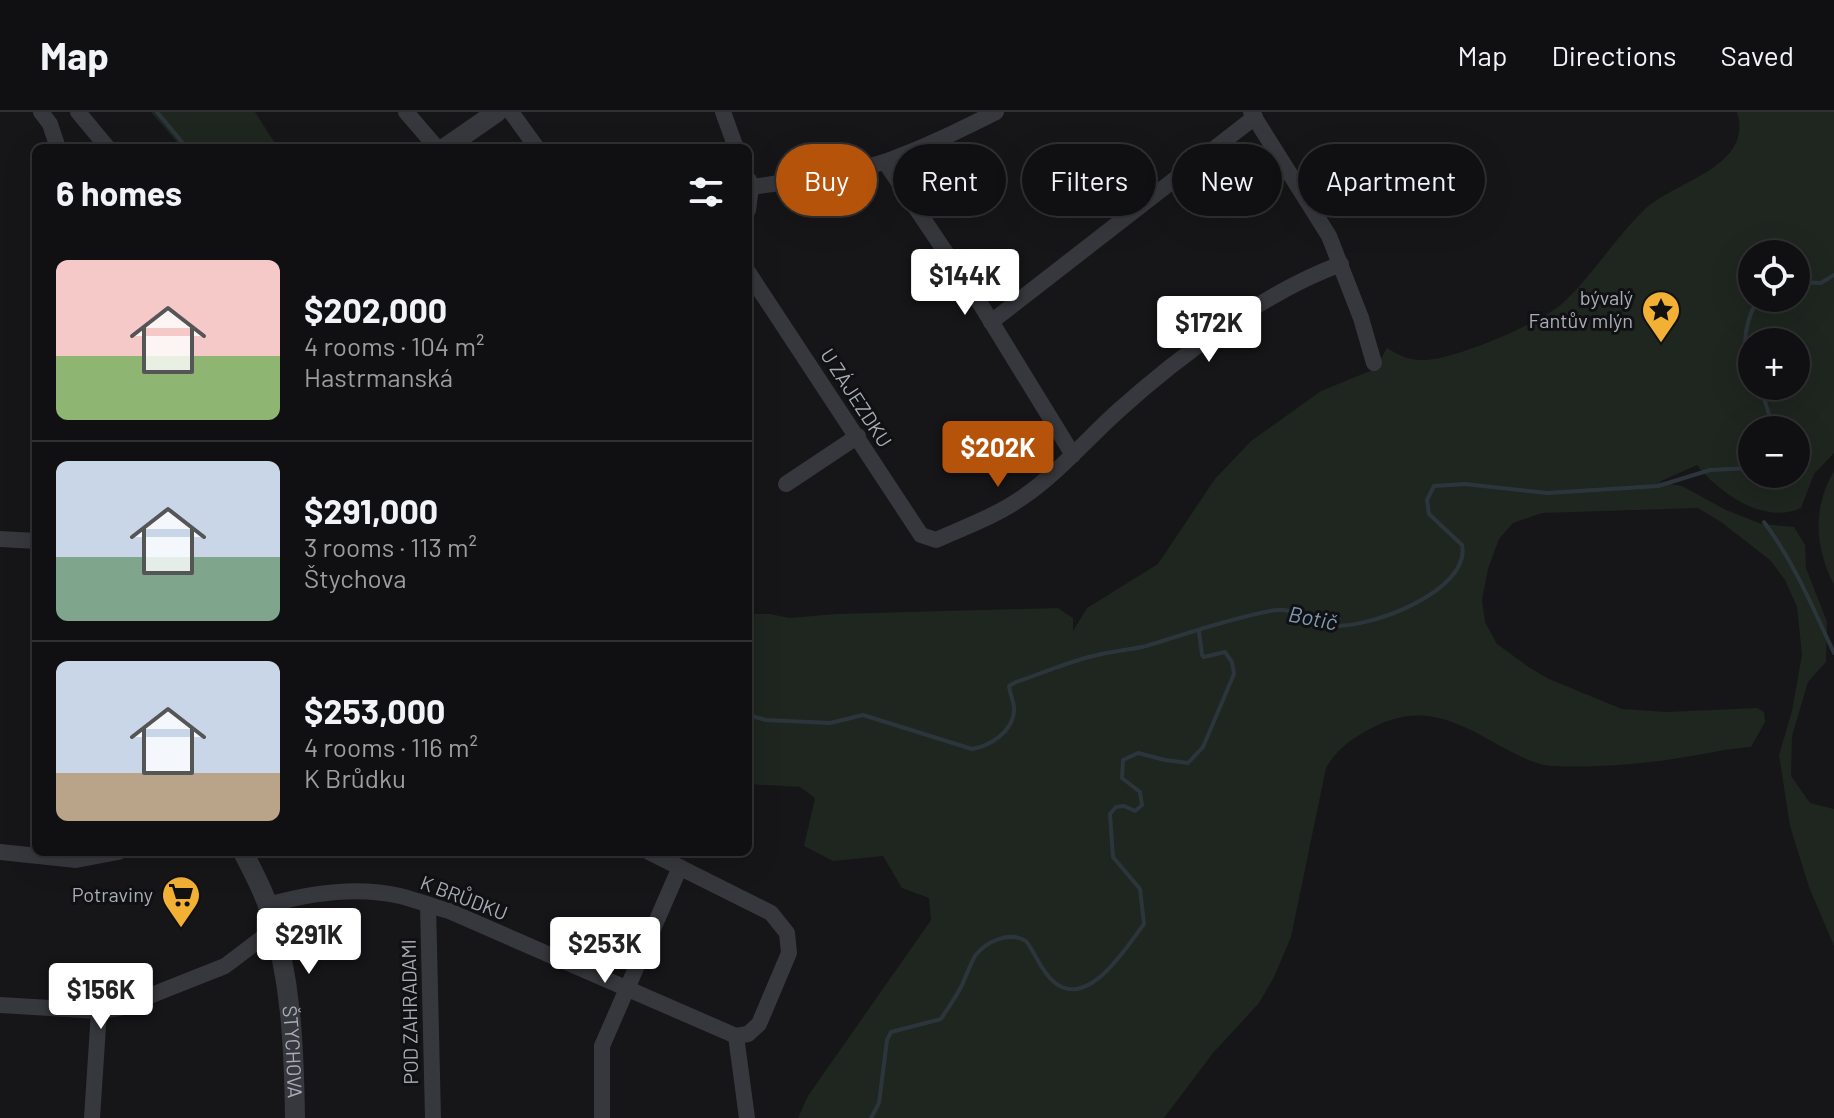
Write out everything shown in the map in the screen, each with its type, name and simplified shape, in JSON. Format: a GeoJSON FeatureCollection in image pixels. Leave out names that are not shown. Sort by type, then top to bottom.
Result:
{"type":"FeatureCollection","features":[{"type":"Feature","properties":{"kind":"street"},"geometry":{"type":"LineString","coordinates":[[41,112],[50,124],[57,144]]}},
{"type":"Feature","properties":{"kind":"street"},"geometry":{"type":"LineString","coordinates":[[78,112],[105,144]]}},
{"type":"Feature","properties":{"kind":"street"},"geometry":{"type":"LineString","coordinates":[[406,112],[434,144]]}},
{"type":"Feature","properties":{"kind":"street"},"geometry":{"type":"LineString","coordinates":[[451,144],[497,112]]}},
{"type":"Feature","properties":{"kind":"street"},"geometry":{"type":"LineString","coordinates":[[511,112],[534,144]]}},
{"type":"Feature","properties":{"kind":"street"},"geometry":{"type":"LineString","coordinates":[[723,112],[735,144]]}},
{"type":"Feature","properties":{"kind":"street"},"geometry":{"type":"LineString","coordinates":[[752,183],[802,180],[885,162],[940,140],[996,112]]}},
{"type":"Feature","properties":{"kind":"street"},"geometry":{"type":"LineString","coordinates":[[991,322],[1253,115],[1329,236],[1374,363]]}},
{"type":"Feature","properties":{"kind":"street"},"geometry":{"type":"LineString","coordinates":[[885,162],[991,322],[1073,455],[1148,385],[1199,347],[1288,289],[1341,264]]}},
{"type":"Feature","properties":{"kind":"street","name":"U ZÁJEZDKU"},"geometry":{"type":"LineString","coordinates":[[752,278],[921,535],[936,540],[996,513],[1023,497],[1073,455]]}},
{"type":"Feature","properties":{"kind":"street"},"geometry":{"type":"LineString","coordinates":[[786,484],[858,436]]}},
{"type":"Feature","properties":{"kind":"street"},"geometry":{"type":"LineString","coordinates":[[0,539],[32,541]]}},
{"type":"Feature","properties":{"kind":"street"},"geometry":{"type":"LineString","coordinates":[[0,852],[32,855]]}},
{"type":"Feature","properties":{"kind":"street"},"geometry":{"type":"LineString","coordinates":[[38,856],[76,860],[97,856]]}},
{"type":"Feature","properties":{"kind":"street","name":"ŠTYCHOVA"},"geometry":{"type":"LineString","coordinates":[[245,856],[268,905],[288,986],[295,1118]]}},
{"type":"Feature","properties":{"kind":"street"},"geometry":{"type":"LineString","coordinates":[[657,856],[771,913],[787,933],[789,953],[759,1024],[748,1034],[736,1036],[747,1118]]}},
{"type":"Feature","properties":{"kind":"street"},"geometry":{"type":"LineString","coordinates":[[602,1118],[602,1046],[680,867]]}},
{"type":"Feature","properties":{"kind":"street","name":"K BRŮDKU"},"geometry":{"type":"LineString","coordinates":[[268,905],[313,894],[363,891],[400,896],[449,911],[736,1036]]}},
{"type":"Feature","properties":{"kind":"street","name":"POD ZAHRADAMI"},"geometry":{"type":"LineString","coordinates":[[428,905],[433,1118]]}},
{"type":"Feature","properties":{"kind":"street"},"geometry":{"type":"LineString","coordinates":[[0,1005],[99,1011],[119,1008],[225,966],[275,928]]}},
{"type":"Feature","properties":{"kind":"street"},"geometry":{"type":"LineString","coordinates":[[92,1118],[99,1011]]}},
{"type":"Feature","properties":{"kind":"shaded area"},"geometry":{"type":"Polygon","coordinates":[[[151,112],[255,112],[275,144],[179,144],[151,112]]]}},
{"type":"Feature","properties":{"kind":"shaded area"},"geometry":{"type":"Polygon","coordinates":[[[1737,112],[1834,112],[1834,453],[1814,474],[1810,484],[1810,416],[1738,416],[1738,488],[1809,488],[1801,508],[1772,512],[1743,503],[1717,486],[1697,465],[1659,482],[1682,486],[1726,510],[1761,524],[1794,527],[1805,545],[1806,568],[1827,622],[1826,662],[1808,682],[1792,736],[1791,776],[1810,803],[1834,809],[1834,946],[1809,887],[1790,826],[1779,755],[1792,711],[1802,655],[1797,607],[1785,580],[1770,560],[1698,508],[1542,513],[1513,523],[1499,539],[1488,569],[1482,600],[1485,622],[1497,644],[1549,679],[1622,709],[1666,712],[1757,708],[1764,712],[1765,722],[1751,747],[1639,763],[1552,766],[1528,760],[1444,719],[1412,716],[1376,726],[1354,738],[1326,768],[1291,937],[1273,979],[1259,1003],[1213,1053],[1164,1118],[798,1118],[808,1096],[931,920],[929,898],[902,888],[883,856],[833,861],[804,846],[815,798],[800,787],[752,784],[752,614],[789,618],[1058,608],[1073,618],[1073,631],[1087,608],[1158,564],[1215,479],[1251,441],[1321,391],[1375,369],[1387,348],[1399,355],[1421,360],[1453,355],[1496,339],[1554,310],[1576,290],[1645,209],[1709,171],[1734,146],[1739,131],[1737,112]]]}},
{"type":"Feature","properties":{"kind":"shaded area"},"geometry":{"type":"Polygon","coordinates":[[[1834,471],[1834,585],[1823,557],[1819,514],[1834,471]]]}},
{"type":"Feature","properties":{"kind":"waterway","name":"Botič"},"geometry":{"type":"LineString","coordinates":[[157,112],[184,144]]}},
{"type":"Feature","properties":{"kind":"waterway","name":"Botič"},"geometry":{"type":"LineString","coordinates":[[1810,283],[1821,283],[1834,275]]}},
{"type":"Feature","properties":{"kind":"waterway","name":"Botič"},"geometry":{"type":"LineString","coordinates":[[1747,328],[1752,312]]}},
{"type":"Feature","properties":{"kind":"waterway","name":"Botič"},"geometry":{"type":"LineString","coordinates":[[1764,400],[1770,416]]}},
{"type":"Feature","properties":{"kind":"waterway","name":"Botič"},"geometry":{"type":"LineString","coordinates":[[752,716],[766,720],[830,723],[863,715],[972,749],[993,741],[1009,726],[1014,709],[1009,686],[1067,664],[1146,646],[1270,611],[1286,610],[1320,623],[1345,625],[1366,622],[1412,605],[1450,578],[1461,562],[1462,545],[1429,514],[1427,500],[1434,486],[1465,484],[1547,493],[1658,486],[1710,470],[1738,469]]}},
{"type":"Feature","properties":{"kind":"waterway"},"geometry":{"type":"LineString","coordinates":[[1764,522],[1794,569],[1834,653]]}},
{"type":"Feature","properties":{"kind":"waterway"},"geometry":{"type":"LineString","coordinates":[[871,1118],[879,1103],[887,1040],[891,1032],[941,1019],[960,989],[975,956],[985,946],[1006,937],[1020,938],[1026,941],[1054,982],[1067,989],[1080,988],[1105,972],[1144,924],[1140,889],[1113,857],[1110,814],[1116,807],[1124,806],[1135,811],[1142,805],[1140,792],[1122,778],[1123,760],[1138,753],[1188,763],[1203,747],[1234,674],[1232,662],[1225,652],[1202,655],[1199,631]]}},
{"type":"Feature","properties":{"kind":"place","name":"bývalý Fantův mlýn"},"geometry":{"type":"Point","coordinates":[1661,344]}},
{"type":"Feature","properties":{"kind":"place","name":"Potraviny"},"geometry":{"type":"Point","coordinates":[181,929]}}]}
